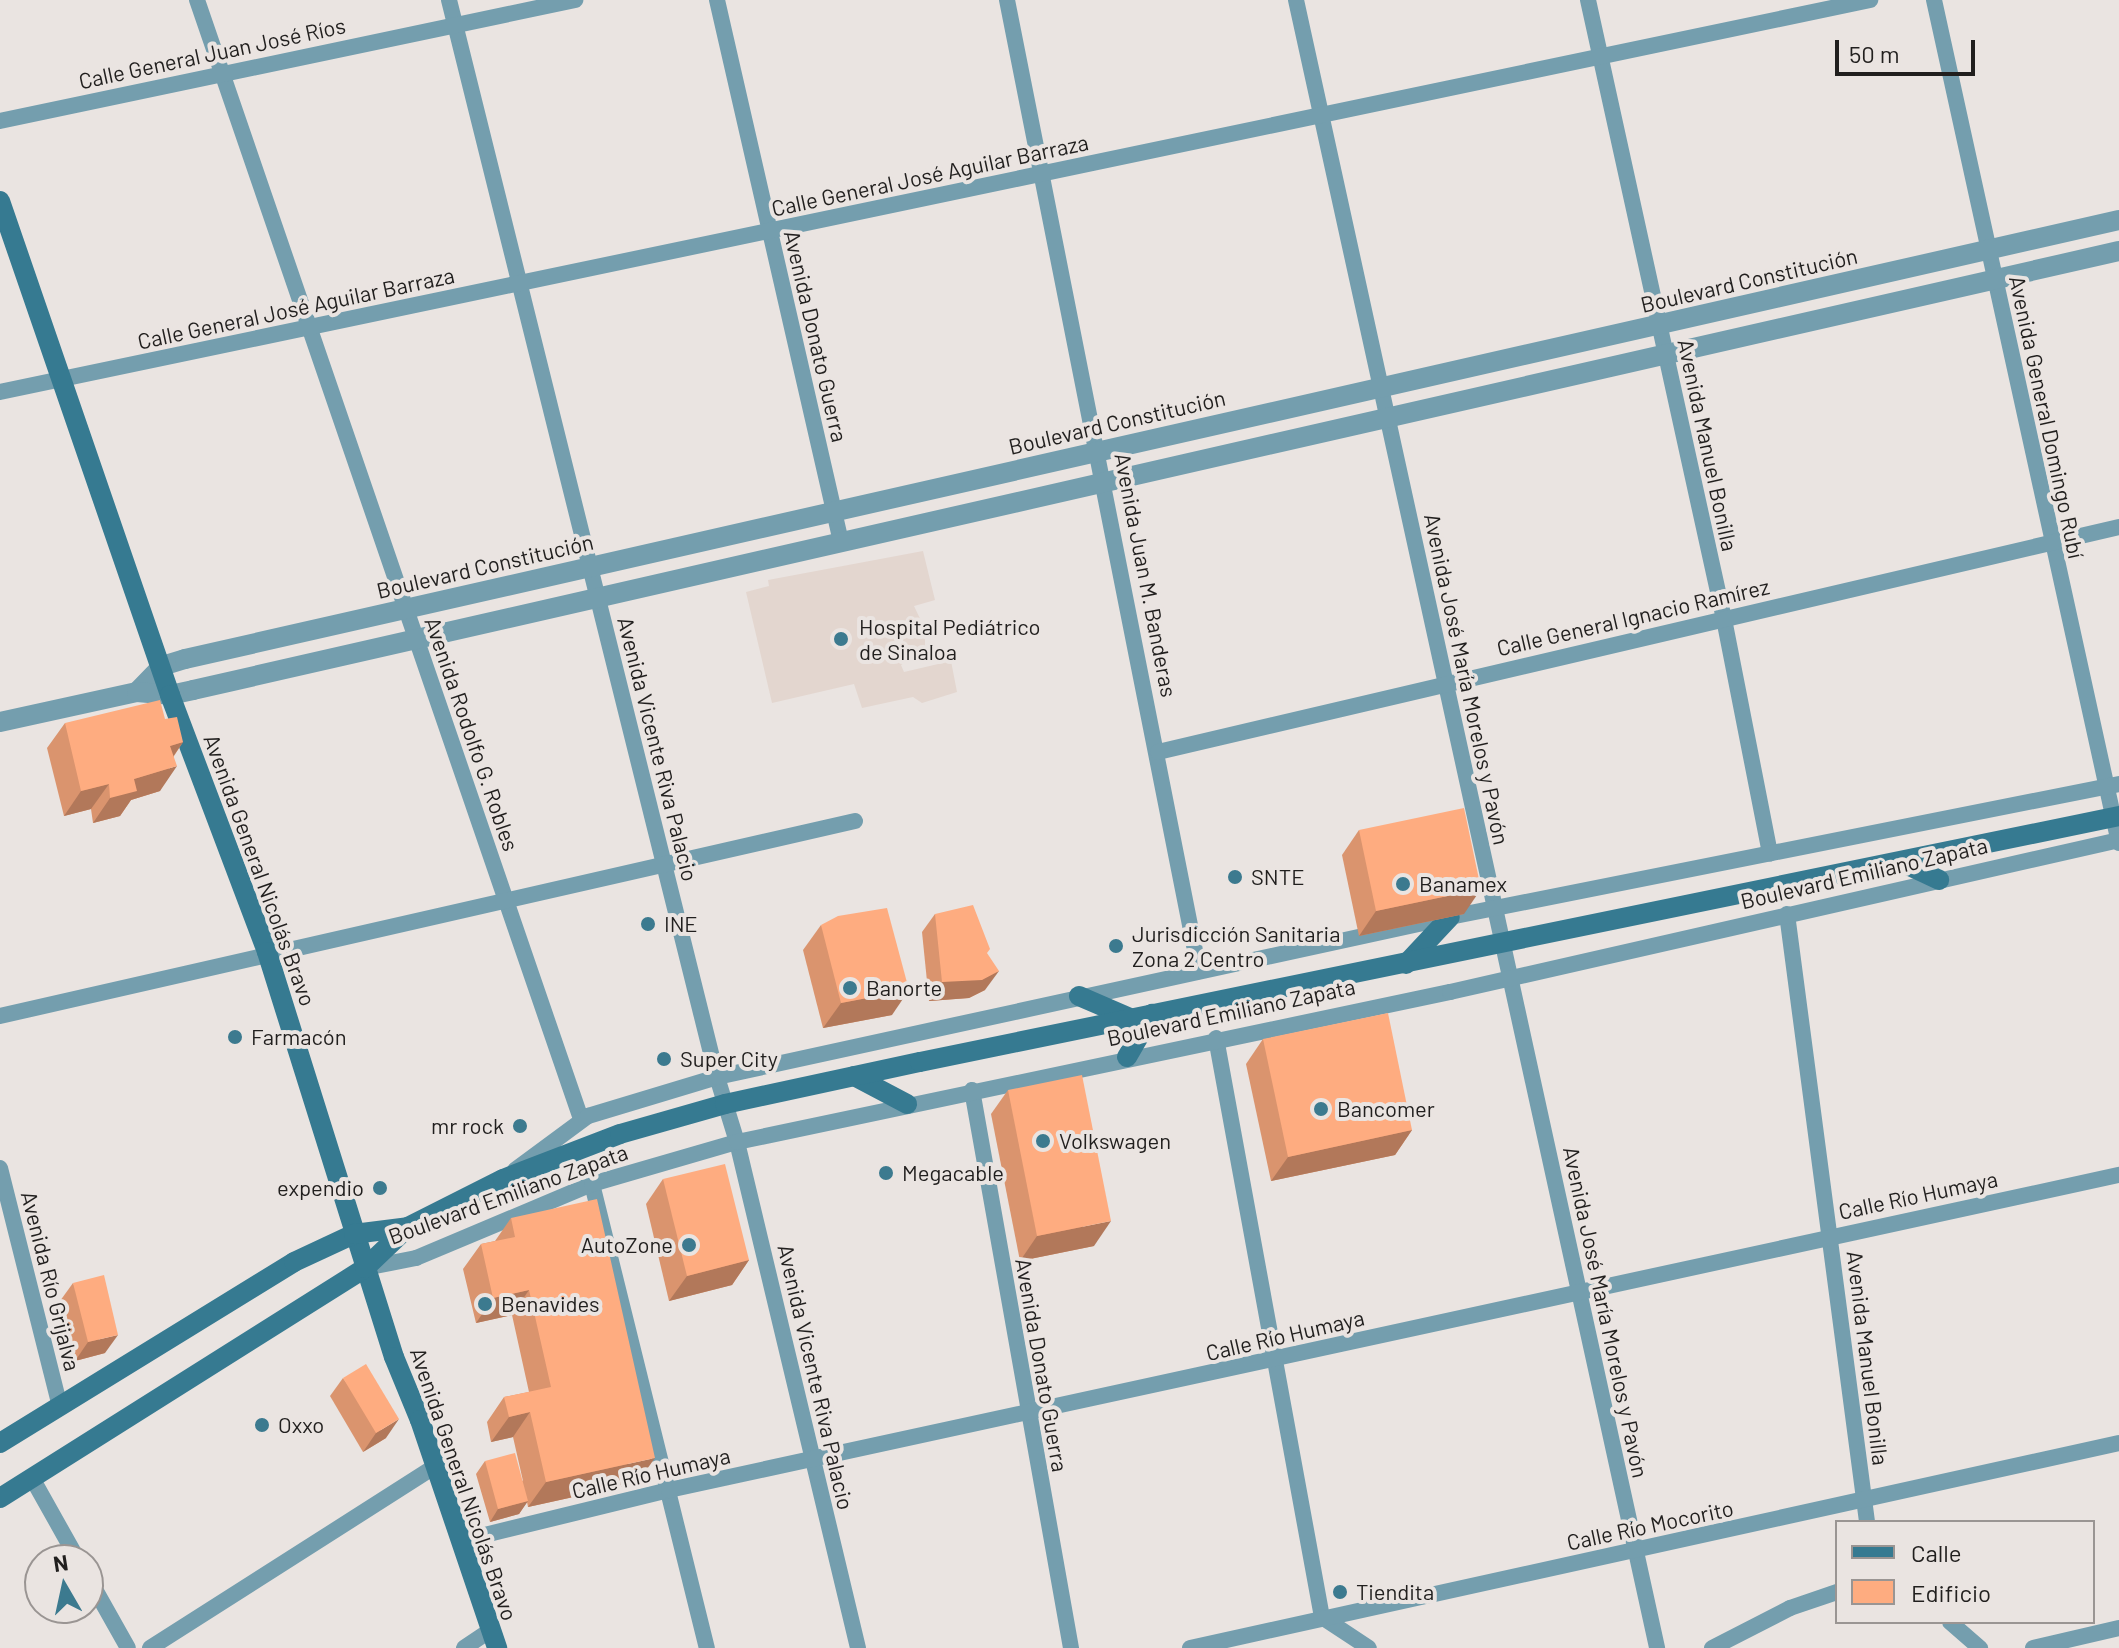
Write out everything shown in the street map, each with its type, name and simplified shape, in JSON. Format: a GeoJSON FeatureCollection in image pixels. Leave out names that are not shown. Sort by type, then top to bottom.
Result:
{"type":"FeatureCollection","features":[{"type":"Feature","properties":{"kind":"main road","name":"Avenida General Nicolás Bravo"},"geometry":{"type":"LineString","coordinates":[[0,201],[170,695],[267,952],[365,1268],[494,1639]]}},
{"type":"Feature","properties":{"kind":"main road","name":"Boulevard Emiliano Zapata"},"geometry":{"type":"LineString","coordinates":[[0,1498],[365,1268],[408,1227],[503,1179],[594,1142],[725,1104],[854,1076],[2116,817]]}},
{"type":"Feature","properties":{"kind":"main road"},"geometry":{"type":"LineString","coordinates":[[1903,863],[1939,880]]}},
{"type":"Feature","properties":{"kind":"main road"},"geometry":{"type":"LineString","coordinates":[[1406,964],[1450,917]]}},
{"type":"Feature","properties":{"kind":"main road"},"geometry":{"type":"LineString","coordinates":[[1079,996],[1130,1018]]}},
{"type":"Feature","properties":{"kind":"main road"},"geometry":{"type":"LineString","coordinates":[[1127,1057],[1152,1014]]}},
{"type":"Feature","properties":{"kind":"main road"},"geometry":{"type":"LineString","coordinates":[[854,1076],[907,1104]]}},
{"type":"Feature","properties":{"kind":"main road","name":"Boulevard Emiliano Zapata"},"geometry":{"type":"LineString","coordinates":[[0,1443],[294,1262],[354,1234],[408,1227]]}},
{"type":"Feature","properties":{"kind":"street","name":"Avenida Rodolfo G. Robles"},"geometry":{"type":"LineString","coordinates":[[197,0],[313,327],[404,609],[581,1119]]}},
{"type":"Feature","properties":{"kind":"street","name":"Avenida Vicente Riva Palacio"},"geometry":{"type":"LineString","coordinates":[[449,0],[717,1077],[737,1142],[858,1648]]}},
{"type":"Feature","properties":{"kind":"street","name":"Calle General Juan José Ríos"},"geometry":{"type":"LineString","coordinates":[[0,121],[575,0]]}},
{"type":"Feature","properties":{"kind":"street","name":"Avenida Donato Guerra"},"geometry":{"type":"LineString","coordinates":[[717,0],[841,542]]}},
{"type":"Feature","properties":{"kind":"street","name":"Avenida Juan M. Banderas"},"geometry":{"type":"LineString","coordinates":[[1007,0],[1100,451],[1199,971]]}},
{"type":"Feature","properties":{"kind":"street","name":"Avenida José María Morelos y Pavón"},"geometry":{"type":"LineString","coordinates":[[1296,0],[1657,1648]]}},
{"type":"Feature","properties":{"kind":"street","name":"Avenida Manuel Bonilla"},"geometry":{"type":"LineString","coordinates":[[1588,0],[1724,619],[1770,854]]}},
{"type":"Feature","properties":{"kind":"street","name":"Calle General José Aguilar Barraza"},"geometry":{"type":"LineString","coordinates":[[0,392],[1870,0]]}},
{"type":"Feature","properties":{"kind":"street","name":"Avenida General Domingo Rubí"},"geometry":{"type":"LineString","coordinates":[[1934,0],[2052,542],[2112,785],[2119,841]]}},
{"type":"Feature","properties":{"kind":"street","name":"Boulevard Constitución"},"geometry":{"type":"LineString","coordinates":[[162,666],[2119,220]]}},
{"type":"Feature","properties":{"kind":"street"},"geometry":{"type":"LineString","coordinates":[[0,722],[137,692],[170,695],[2119,251]]}},
{"type":"Feature","properties":{"kind":"street","name":"Calle General Ignacio Ramírez"},"geometry":{"type":"LineString","coordinates":[[1158,752],[2119,527]]}},
{"type":"Feature","properties":{"kind":"street"},"geometry":{"type":"LineString","coordinates":[[137,692],[162,666]]}},
{"type":"Feature","properties":{"kind":"street","name":"Boulevard Emiliano Zapata"},"geometry":{"type":"LineString","coordinates":[[503,1179],[581,1119],[717,1077],[1450,917],[2112,785]]}},
{"type":"Feature","properties":{"kind":"street"},"geometry":{"type":"LineString","coordinates":[[0,1016],[267,952],[855,821]]}},
{"type":"Feature","properties":{"kind":"street","name":"Boulevard Emiliano Zapata"},"geometry":{"type":"LineString","coordinates":[[365,1268],[416,1258],[592,1184],[737,1142],[1510,978],[2119,841]]}},
{"type":"Feature","properties":{"kind":"street","name":"Avenida Manuel Bonilla"},"geometry":{"type":"LineString","coordinates":[[1787,914],[1867,1520]]}},
{"type":"Feature","properties":{"kind":"street"},"geometry":{"type":"LineString","coordinates":[[1216,1038],[1322,1617],[1369,1648]]}},
{"type":"Feature","properties":{"kind":"street","name":"Avenida Donato Guerra"},"geometry":{"type":"LineString","coordinates":[[972,1090],[1071,1648]]}},
{"type":"Feature","properties":{"kind":"street","name":"Avenida Río Grijalva"},"geometry":{"type":"LineString","coordinates":[[0,1168],[60,1406]]}},
{"type":"Feature","properties":{"kind":"street","name":"Calle Río Humaya"},"geometry":{"type":"LineString","coordinates":[[460,1541],[669,1490],[1276,1360],[1578,1290],[2119,1175]]}},
{"type":"Feature","properties":{"kind":"street"},"geometry":{"type":"LineString","coordinates":[[592,1184],[707,1648]]}},
{"type":"Feature","properties":{"kind":"street","name":"Calle Río Mocorito"},"geometry":{"type":"LineString","coordinates":[[1190,1648],[2119,1443]]}},
{"type":"Feature","properties":{"kind":"street"},"geometry":{"type":"LineString","coordinates":[[150,1648],[436,1466]]}},
{"type":"Feature","properties":{"kind":"street"},"geometry":{"type":"LineString","coordinates":[[32,1478],[69,1544]]}},
{"type":"Feature","properties":{"kind":"street"},"geometry":{"type":"LineString","coordinates":[[1712,1648],[1790,1608],[1835,1593]]}},
{"type":"Feature","properties":{"kind":"street"},"geometry":{"type":"LineString","coordinates":[[104,1605],[128,1648]]}},
{"type":"Feature","properties":{"kind":"street"},"geometry":{"type":"LineString","coordinates":[[1952,1624],[1980,1648]]}},
{"type":"Feature","properties":{"kind":"street"},"geometry":{"type":"LineString","coordinates":[[2033,1648],[2119,1628]]}},
{"type":"Feature","properties":{"kind":"street"},"geometry":{"type":"LineString","coordinates":[[464,1648],[494,1639]]}},
{"type":"Feature","properties":{"kind":"shaded area","name":"Hospital Pediátrico de Sinaloa"},"geometry":{"type":"Polygon","coordinates":[[[923,551],[935,600],[914,606],[925,629],[925,650],[901,665],[904,672],[951,661],[957,692],[922,703],[913,697],[862,708],[854,684],[772,703],[746,592],[769,586],[768,580],[923,551]]]}},
{"type":"Feature","properties":{"kind":"building"},"geometry":{"type":"Polygon","coordinates":[[[160,700],[165,719],[177,717],[183,742],[170,746],[177,766],[134,779],[137,791],[110,798],[109,784],[81,791],[65,723],[160,700]]]}},
{"type":"Feature","properties":{"kind":"building"},"geometry":{"type":"Polygon","coordinates":[[[1464,808],[1481,889],[1376,911],[1359,830],[1464,808]]]}},
{"type":"Feature","properties":{"kind":"building"},"geometry":{"type":"Polygon","coordinates":[[[973,905],[990,949],[987,953],[999,971],[982,980],[942,982],[935,914],[973,905]]]}},
{"type":"Feature","properties":{"kind":"building"},"geometry":{"type":"Polygon","coordinates":[[[887,908],[909,990],[841,1003],[821,925],[838,916],[887,908]]]}},
{"type":"Feature","properties":{"kind":"building","name":"Bancomer"},"geometry":{"type":"Polygon","coordinates":[[[1388,1013],[1412,1130],[1288,1157],[1263,1039],[1388,1013]]]}},
{"type":"Feature","properties":{"kind":"building"},"geometry":{"type":"Polygon","coordinates":[[[1082,1075],[1111,1221],[1037,1236],[1008,1090],[1082,1075]]]}},
{"type":"Feature","properties":{"kind":"building"},"geometry":{"type":"Polygon","coordinates":[[[725,1164],[749,1260],[687,1276],[663,1179],[725,1164]]]}},
{"type":"Feature","properties":{"kind":"building"},"geometry":{"type":"Polygon","coordinates":[[[597,1199],[655,1458],[546,1482],[530,1412],[509,1417],[504,1397],[551,1387],[529,1290],[493,1298],[481,1244],[515,1237],[511,1218],[597,1199]]]}},
{"type":"Feature","properties":{"kind":"building"},"geometry":{"type":"Polygon","coordinates":[[[104,1275],[118,1335],[88,1342],[73,1283],[104,1275]]]}},
{"type":"Feature","properties":{"kind":"building"},"geometry":{"type":"Polygon","coordinates":[[[366,1364],[399,1419],[376,1433],[343,1378],[366,1364]]]}},
{"type":"Feature","properties":{"kind":"building"},"geometry":{"type":"Polygon","coordinates":[[[515,1453],[528,1501],[498,1509],[485,1461],[515,1453]]]}},
{"type":"Feature","properties":{"kind":"place","name":"Hospital Pediátrico de Sinaloa"},"geometry":{"type":"Point","coordinates":[841,639]}},
{"type":"Feature","properties":{"kind":"place","name":"SNTE"},"geometry":{"type":"Point","coordinates":[1235,877]}},
{"type":"Feature","properties":{"kind":"place","name":"Banamex"},"geometry":{"type":"Point","coordinates":[1403,884]}},
{"type":"Feature","properties":{"kind":"place","name":"INE"},"geometry":{"type":"Point","coordinates":[648,924]}},
{"type":"Feature","properties":{"kind":"place","name":"Jurisdicción Sanitaria Zona 2 Centro"},"geometry":{"type":"Point","coordinates":[1116,946]}},
{"type":"Feature","properties":{"kind":"place","name":"Banorte"},"geometry":{"type":"Point","coordinates":[850,988]}},
{"type":"Feature","properties":{"kind":"place","name":"Farmacón"},"geometry":{"type":"Point","coordinates":[235,1037]}},
{"type":"Feature","properties":{"kind":"place","name":"Super City"},"geometry":{"type":"Point","coordinates":[664,1059]}},
{"type":"Feature","properties":{"kind":"place","name":"Bancomer"},"geometry":{"type":"Point","coordinates":[1321,1109]}},
{"type":"Feature","properties":{"kind":"place","name":"mr rock"},"geometry":{"type":"Point","coordinates":[520,1126]}},
{"type":"Feature","properties":{"kind":"place","name":"Volkswagen"},"geometry":{"type":"Point","coordinates":[1043,1141]}},
{"type":"Feature","properties":{"kind":"place","name":"Megacable"},"geometry":{"type":"Point","coordinates":[886,1173]}},
{"type":"Feature","properties":{"kind":"place","name":"expendio"},"geometry":{"type":"Point","coordinates":[380,1188]}},
{"type":"Feature","properties":{"kind":"place","name":"AutoZone"},"geometry":{"type":"Point","coordinates":[689,1245]}},
{"type":"Feature","properties":{"kind":"place","name":"Benavides"},"geometry":{"type":"Point","coordinates":[485,1304]}},
{"type":"Feature","properties":{"kind":"place","name":"Oxxo"},"geometry":{"type":"Point","coordinates":[262,1425]}},
{"type":"Feature","properties":{"kind":"place","name":"Tiendita"},"geometry":{"type":"Point","coordinates":[1340,1592]}}]}
